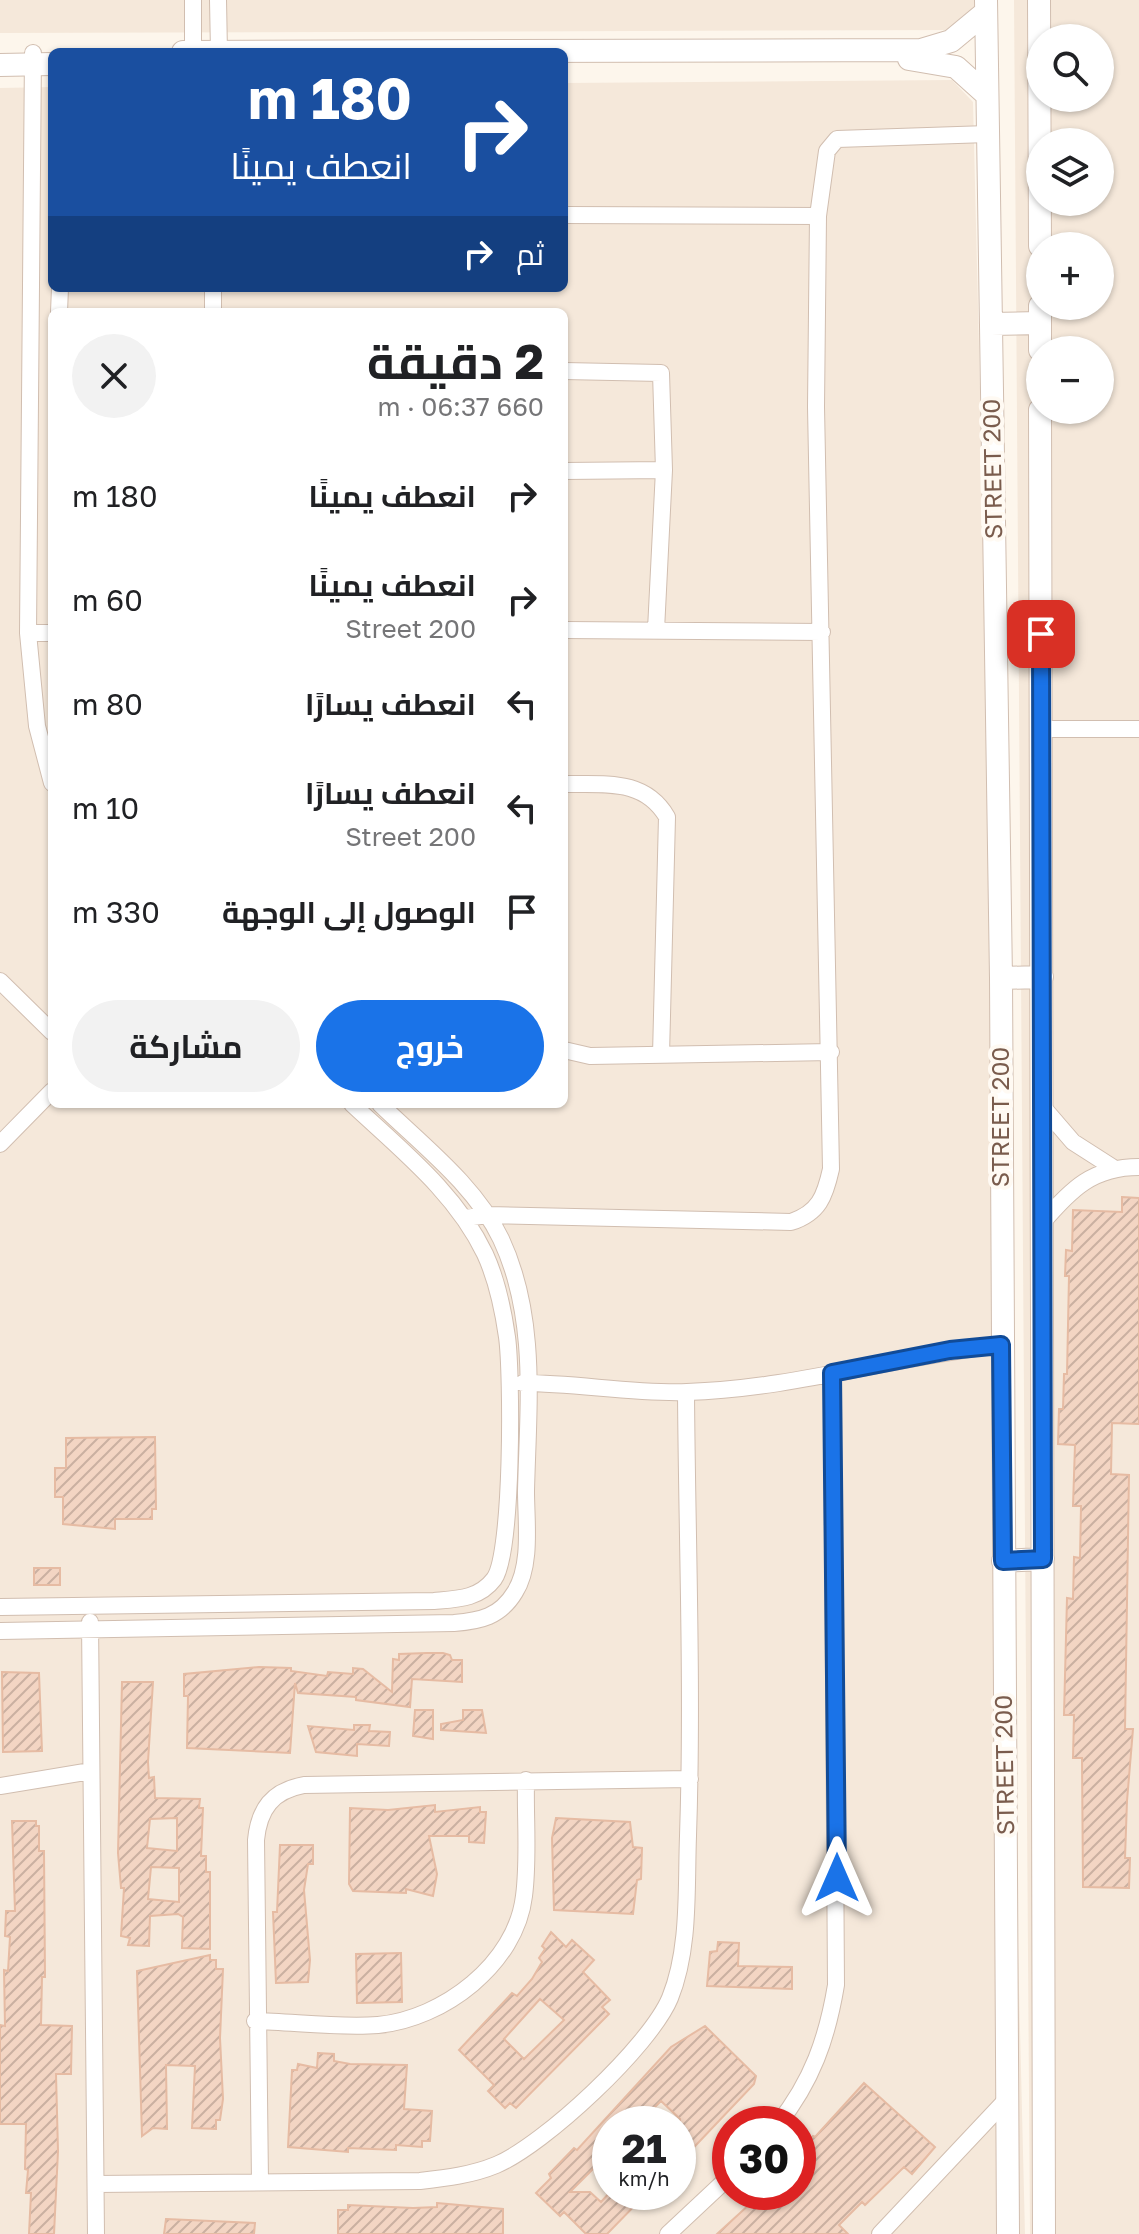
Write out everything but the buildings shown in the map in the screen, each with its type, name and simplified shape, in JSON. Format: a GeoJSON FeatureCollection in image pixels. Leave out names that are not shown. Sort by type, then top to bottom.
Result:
{"type":"FeatureCollection","features":[{"type":"Feature","properties":{"kind":"street"},"geometry":{"type":"LineString","coordinates":[[193,0],[193,48]]}},
{"type":"Feature","properties":{"kind":"street"},"geometry":{"type":"LineString","coordinates":[[218,0],[219,48]]}},
{"type":"Feature","properties":{"kind":"street"},"geometry":{"type":"LineString","coordinates":[[1039,0],[1040,232]]}},
{"type":"Feature","properties":{"kind":"street"},"geometry":{"type":"LineString","coordinates":[[568,51],[921,50],[951,41],[986,6]]}},
{"type":"Feature","properties":{"kind":"street","name":"STREET 200"},"geometry":{"type":"LineString","coordinates":[[986,6],[1001,978],[1008,2234]]}},
{"type":"Feature","properties":{"kind":"street"},"geometry":{"type":"LineString","coordinates":[[0,53],[43,58]]}},
{"type":"Feature","properties":{"kind":"street"},"geometry":{"type":"LineString","coordinates":[[0,65],[43,58]]}},
{"type":"Feature","properties":{"kind":"street"},"geometry":{"type":"LineString","coordinates":[[43,58],[28,633],[37,726],[48,768]]}},
{"type":"Feature","properties":{"kind":"street"},"geometry":{"type":"LineString","coordinates":[[568,62],[920,59],[956,67],[986,94]]}},
{"type":"Feature","properties":{"kind":"street"},"geometry":{"type":"LineString","coordinates":[[465,1218],[488,1215],[771,1223],[807,1217],[819,1206],[831,1169],[816,407],[818,216],[827,151],[837,139],[988,134]]}},
{"type":"Feature","properties":{"kind":"street"},"geometry":{"type":"LineString","coordinates":[[568,215],[818,216]]}},
{"type":"Feature","properties":{"kind":"street"},"geometry":{"type":"LineString","coordinates":[[991,324],[1026,318]]}},
{"type":"Feature","properties":{"kind":"street"},"geometry":{"type":"LineString","coordinates":[[568,371],[661,373],[664,470],[656,630]]}},
{"type":"Feature","properties":{"kind":"street","name":"STREET 200"},"geometry":{"type":"LineString","coordinates":[[1040,424],[1044,2234]]}},
{"type":"Feature","properties":{"kind":"street"},"geometry":{"type":"LineString","coordinates":[[568,471],[664,470]]}},
{"type":"Feature","properties":{"kind":"street"},"geometry":{"type":"LineString","coordinates":[[568,630],[822,632]]}},
{"type":"Feature","properties":{"kind":"street"},"geometry":{"type":"LineString","coordinates":[[28,633],[48,634]]}},
{"type":"Feature","properties":{"kind":"street"},"geometry":{"type":"LineString","coordinates":[[1041,729],[1139,729]]}},
{"type":"Feature","properties":{"kind":"street"},"geometry":{"type":"LineString","coordinates":[[568,784],[630,788],[656,797],[667,817],[661,1055]]}},
{"type":"Feature","properties":{"kind":"street"},"geometry":{"type":"LineString","coordinates":[[1001,978],[1042,977]]}},
{"type":"Feature","properties":{"kind":"street"},"geometry":{"type":"LineString","coordinates":[[0,981],[48,1028]]}},
{"type":"Feature","properties":{"kind":"street"},"geometry":{"type":"LineString","coordinates":[[568,1051],[590,1056],[831,1052]]}},
{"type":"Feature","properties":{"kind":"street"},"geometry":{"type":"LineString","coordinates":[[0,1144],[48,1095]]}},
{"type":"Feature","properties":{"kind":"street"},"geometry":{"type":"LineString","coordinates":[[1042,1106],[1073,1142],[1112,1167]]}},
{"type":"Feature","properties":{"kind":"street"},"geometry":{"type":"LineString","coordinates":[[0,1607],[434,1601],[475,1596],[495,1578],[503,1556],[508,1383],[507,1340],[500,1298],[486,1257],[465,1218],[356,1108]]}},
{"type":"Feature","properties":{"kind":"street"},"geometry":{"type":"LineString","coordinates":[[0,1631],[454,1623],[493,1616],[504,1607],[522,1577],[531,1383],[516,1278],[488,1215],[384,1108]]}},
{"type":"Feature","properties":{"kind":"street"},"geometry":{"type":"LineString","coordinates":[[1042,1223],[1074,1190],[1112,1167],[1139,1167]]}},
{"type":"Feature","properties":{"kind":"street"},"geometry":{"type":"LineString","coordinates":[[508,1383],[686,1393],[766,1385],[950,1350],[1001,1345]]}},
{"type":"Feature","properties":{"kind":"street"},"geometry":{"type":"LineString","coordinates":[[790,2106],[817,2064],[829,2026],[836,1985],[832,1373]]}},
{"type":"Feature","properties":{"kind":"street"},"geometry":{"type":"LineString","coordinates":[[96,2184],[420,2181],[469,2174],[522,2152],[564,2118],[622,2060],[669,2001],[682,1945],[690,1779],[686,1393]]}},
{"type":"Feature","properties":{"kind":"street"},"geometry":{"type":"LineString","coordinates":[[1003,1561],[1043,1559]]}},
{"type":"Feature","properties":{"kind":"street"},"geometry":{"type":"LineString","coordinates":[[89,1608],[96,2234]]}},
{"type":"Feature","properties":{"kind":"street"},"geometry":{"type":"LineString","coordinates":[[0,1786],[91,1771]]}},
{"type":"Feature","properties":{"kind":"street"},"geometry":{"type":"LineString","coordinates":[[260,2182],[255,2021],[256,1840],[263,1808],[275,1795],[304,1785],[690,1779]]}},
{"type":"Feature","properties":{"kind":"street"},"geometry":{"type":"LineString","coordinates":[[255,2021],[379,2025],[413,2017],[447,2001],[475,1981],[507,1943],[524,1897],[526,1780]]}},
{"type":"Feature","properties":{"kind":"street"},"geometry":{"type":"LineString","coordinates":[[880,2234],[1008,2098]]}},
{"type":"Feature","properties":{"kind":"street"},"geometry":{"type":"LineString","coordinates":[[668,2234],[712,2193]]}},
{"type":"Feature","properties":{"kind":"shaded area"},"geometry":{"type":"Polygon","coordinates":[[[0,0],[978,0],[978,3],[955,30],[0,33],[0,0]]]}},
{"type":"Feature","properties":{"kind":"shaded area"},"geometry":{"type":"Polygon","coordinates":[[[1014,0],[1139,0],[1139,2234],[1030,2234],[1014,0]]]}},
{"type":"Feature","properties":{"kind":"shaded area"},"geometry":{"type":"Polygon","coordinates":[[[952,80],[973,102],[1025,2234],[0,2234],[0,88],[48,87],[48,292],[568,292],[568,83],[952,80]]]}},
{"type":"Feature","properties":{"kind":"route"},"geometry":{"type":"LineString","coordinates":[[837,1878],[832,1373],[950,1350],[1001,1345],[1003,1561],[1043,1559],[1041,634]]}}]}
